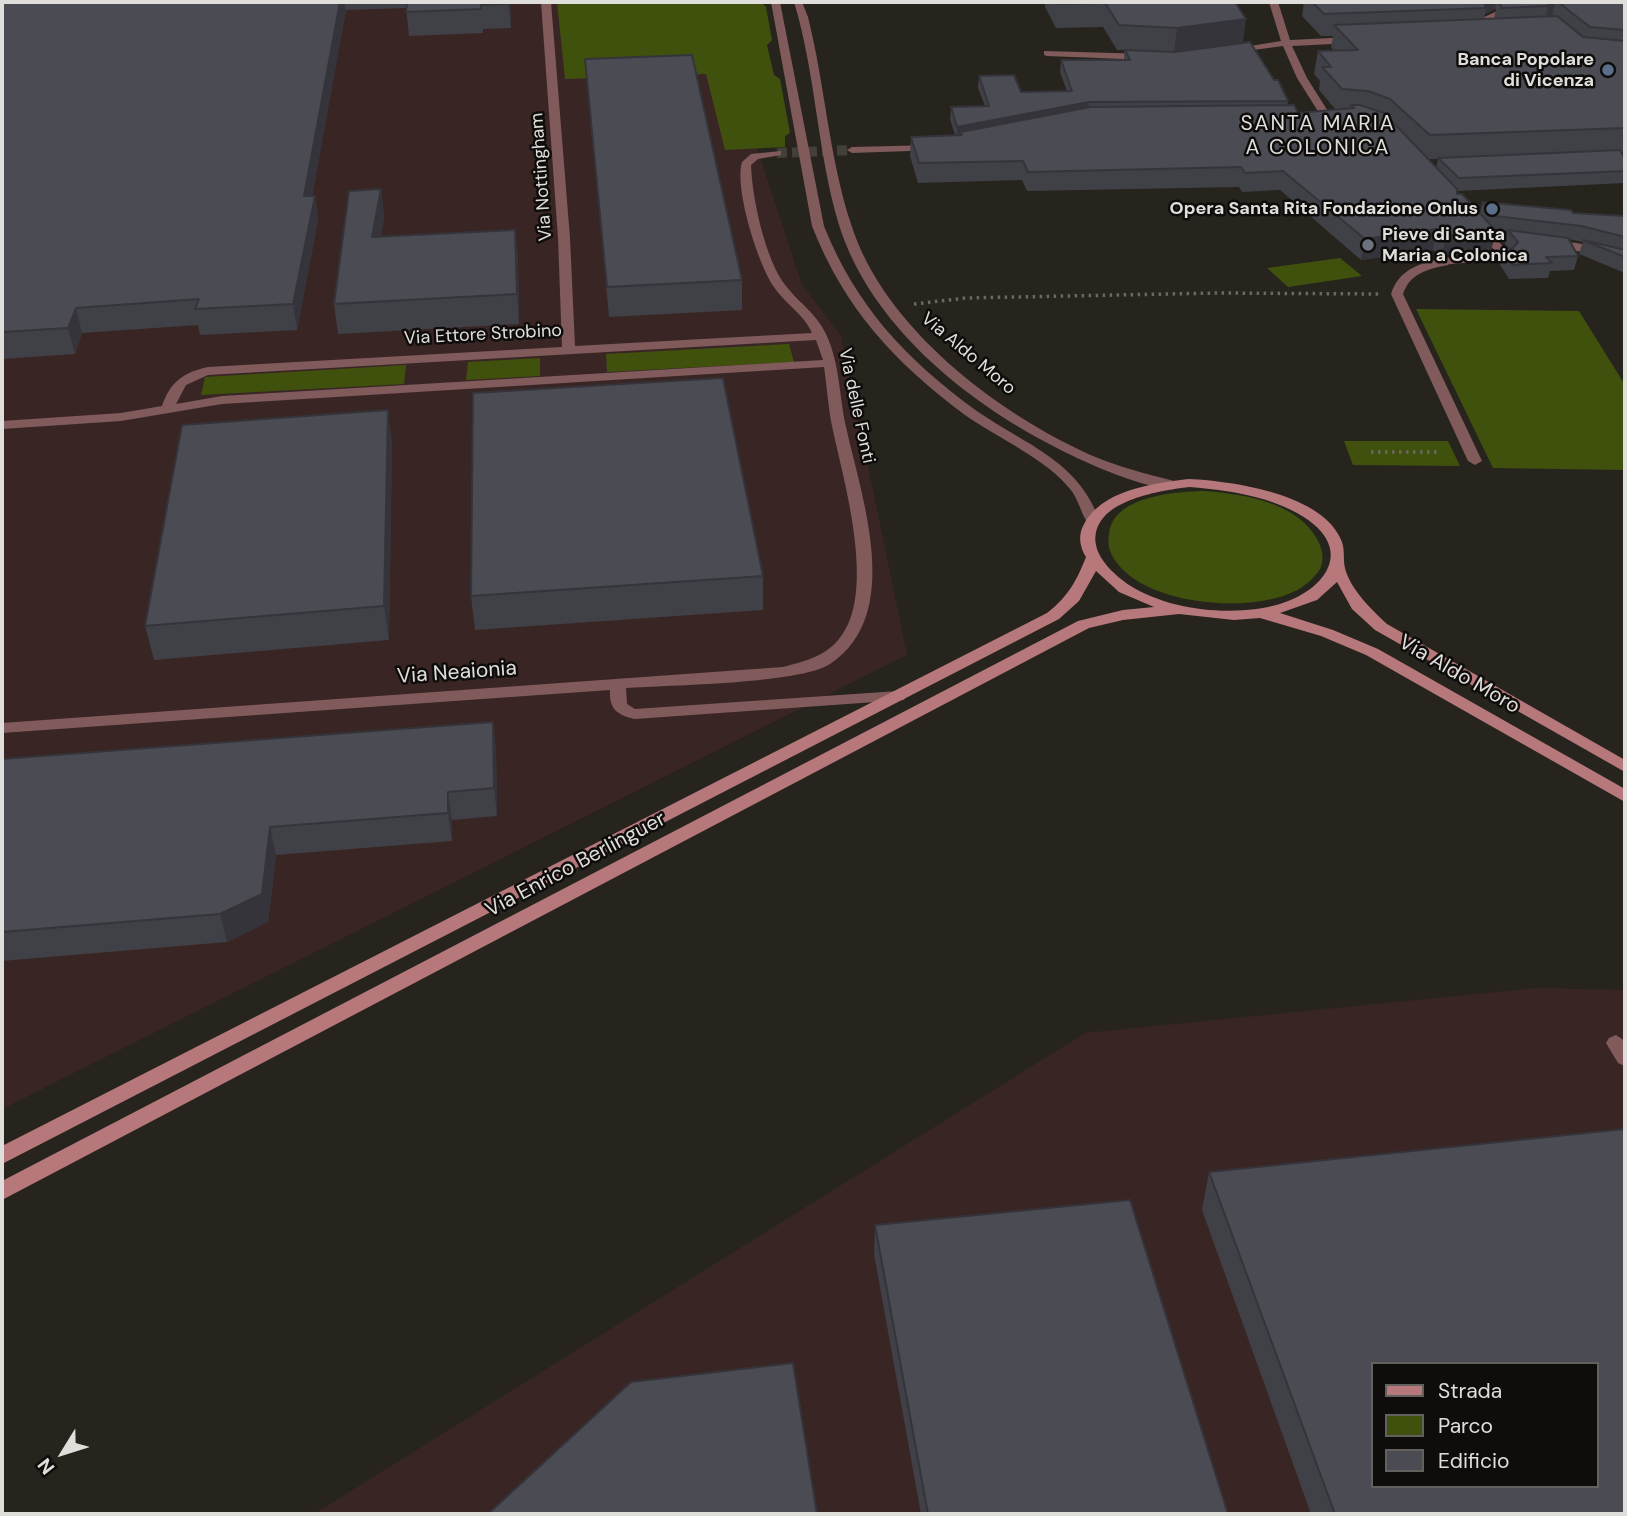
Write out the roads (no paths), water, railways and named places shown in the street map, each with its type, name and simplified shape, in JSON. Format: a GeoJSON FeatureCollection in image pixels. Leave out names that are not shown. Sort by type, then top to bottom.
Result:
{"type":"FeatureCollection","features":[{"type":"Feature","properties":{"kind":"main road","name":"Via Aldo Moro"},"geometry":{"type":"LineString","coordinates":[[1093,519],[1110,503],[1126,495],[1168,484],[1231,486],[1289,503],[1318,522],[1328,533],[1338,556],[1337,568],[1358,606],[1381,627],[1625,767]]}},
{"type":"Feature","properties":{"kind":"main road"},"geometry":{"type":"LineString","coordinates":[[1093,519],[1087,543],[1093,558],[1106,574],[1126,589],[1151,601],[1181,609],[1222,615],[1262,613],[1298,604],[1313,597],[1332,578],[1337,568]]}},
{"type":"Feature","properties":{"kind":"main road","name":"Via Enrico Berlinguer"},"geometry":{"type":"LineString","coordinates":[[2,1156],[1061,610],[1080,591],[1093,558]]}},
{"type":"Feature","properties":{"kind":"main road","name":"Via Enrico Berlinguer"},"geometry":{"type":"LineString","coordinates":[[2,1191],[1084,624],[1123,614],[1181,609]]}},
{"type":"Feature","properties":{"kind":"main road","name":"Via Aldo Moro"},"geometry":{"type":"LineString","coordinates":[[1262,613],[1327,633],[1372,652],[1625,796]]}},
{"type":"Feature","properties":{"kind":"street","name":"Via Nottingham"},"geometry":{"type":"LineString","coordinates":[[546,2],[564,238],[569,349]]}},
{"type":"Feature","properties":{"kind":"street","name":"Via Aldo Moro"},"geometry":{"type":"LineString","coordinates":[[775,2],[818,226],[828,257],[858,307],[907,362],[949,396],[1064,475],[1077,487],[1093,519]]}},
{"type":"Feature","properties":{"kind":"street","name":"Via Aldo Moro"},"geometry":{"type":"LineString","coordinates":[[798,2],[845,227],[866,274],[890,310],[930,352],[1020,421],[1095,461],[1168,484]]}},
{"type":"Feature","properties":{"kind":"street"},"geometry":{"type":"LineString","coordinates":[[1273,2],[1286,43],[1320,116],[1338,117]]}},
{"type":"Feature","properties":{"kind":"street"},"geometry":{"type":"LineString","coordinates":[[1492,34],[1485,19],[1489,16],[1532,13]]}},
{"type":"Feature","properties":{"kind":"street"},"geometry":{"type":"LineString","coordinates":[[1478,35],[1505,34]]}},
{"type":"Feature","properties":{"kind":"street"},"geometry":{"type":"LineString","coordinates":[[1214,53],[1286,43],[1369,40]]}},
{"type":"Feature","properties":{"kind":"street"},"geometry":{"type":"LineString","coordinates":[[1047,54],[1164,58]]}},
{"type":"Feature","properties":{"kind":"street"},"geometry":{"type":"LineString","coordinates":[[852,150],[950,146]]}},
{"type":"Feature","properties":{"kind":"street","name":"Via delle Fonti"},"geometry":{"type":"LineString","coordinates":[[777,153],[755,156],[746,163],[750,199],[775,278],[792,300],[808,314],[830,363],[838,424],[863,528],[863,585]]}},
{"type":"Feature","properties":{"kind":"street"},"geometry":{"type":"LineString","coordinates":[[1470,217],[1506,256],[1444,262],[1409,274],[1399,283],[1397,295],[1475,461]]}},
{"type":"Feature","properties":{"kind":"street"},"geometry":{"type":"LineString","coordinates":[[1487,235],[1577,247],[1625,258]]}},
{"type":"Feature","properties":{"kind":"street","name":"Via Ettore Strobino"},"geometry":{"type":"LineString","coordinates":[[168,408],[179,383],[187,376],[199,372],[820,336]]}},
{"type":"Feature","properties":{"kind":"street"},"geometry":{"type":"LineString","coordinates":[[2,425],[121,417],[222,400],[830,363]]}},
{"type":"Feature","properties":{"kind":"street","name":"Via Neaionia"},"geometry":{"type":"LineString","coordinates":[[2,728],[801,671],[839,653],[849,641],[860,615],[863,585]]}},
{"type":"Feature","properties":{"kind":"street"},"geometry":{"type":"LineString","coordinates":[[618,684],[618,706],[623,712],[635,714],[898,696]]}},
{"type":"Feature","properties":{"kind":"tunnel"},"geometry":{"type":"LineString","coordinates":[[777,153],[852,150]]}},
{"type":"Feature","properties":{"kind":"place","name":"Banca Popolare di Vicenza"},"geometry":{"type":"Point","coordinates":[1608,70]}},
{"type":"Feature","properties":{"kind":"place","name":"Opera Santa Rita Fondazione Onlus"},"geometry":{"type":"Point","coordinates":[1492,209]}},
{"type":"Feature","properties":{"kind":"place","name":"Pieve di Santa Maria a Colonica"},"geometry":{"type":"Point","coordinates":[1368,245]}},
{"type":"Feature","properties":{"kind":"district","name":"SANTA MARIA A COLONICA"},"geometry":{"type":"Point","coordinates":[1318,136]}}]}
